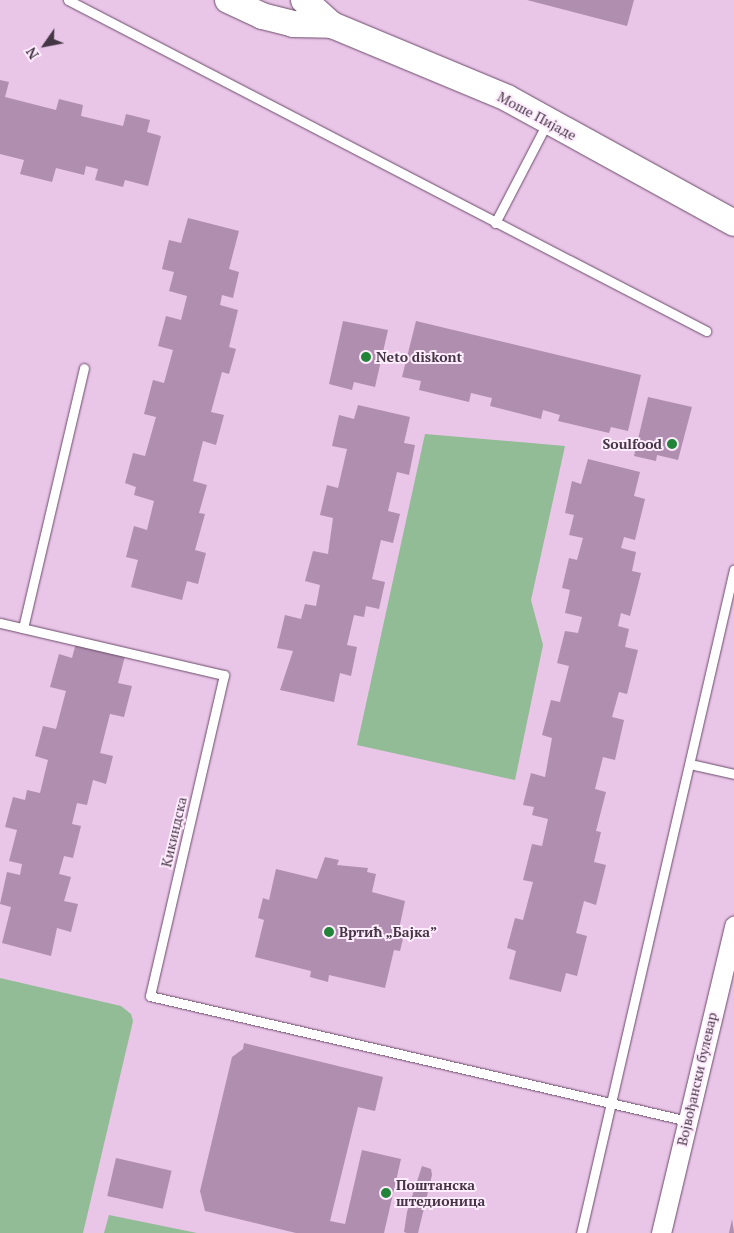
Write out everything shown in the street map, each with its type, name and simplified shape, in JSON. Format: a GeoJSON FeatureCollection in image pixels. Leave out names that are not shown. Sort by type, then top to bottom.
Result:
{"type":"FeatureCollection","features":[{"type":"Feature","properties":{"kind":"main road","name":"Моше Пијаде"},"geometry":{"type":"LineString","coordinates":[[228,0],[262,16],[293,24],[332,25]]}},
{"type":"Feature","properties":{"kind":"main road","name":"Моше Пијаде"},"geometry":{"type":"LineString","coordinates":[[304,0],[332,25],[507,98],[734,223]]}},
{"type":"Feature","properties":{"kind":"street","name":"Војвођански булевар"},"geometry":{"type":"LineString","coordinates":[[661,1233],[734,926]]}},
{"type":"Feature","properties":{"kind":"lane"},"geometry":{"type":"LineString","coordinates":[[68,0],[706,331]]}},
{"type":"Feature","properties":{"kind":"lane"},"geometry":{"type":"LineString","coordinates":[[495,223],[548,121]]}},
{"type":"Feature","properties":{"kind":"lane"},"geometry":{"type":"LineString","coordinates":[[0,622],[23,628],[84,368]]}},
{"type":"Feature","properties":{"kind":"lane"},"geometry":{"type":"LineString","coordinates":[[580,1233],[734,569]]}},
{"type":"Feature","properties":{"kind":"lane","name":"Кикиндска"},"geometry":{"type":"LineString","coordinates":[[23,628],[224,675],[150,996],[611,1103]]}},
{"type":"Feature","properties":{"kind":"lane"},"geometry":{"type":"LineString","coordinates":[[690,764],[734,774]]}},
{"type":"Feature","properties":{"kind":"lane"},"geometry":{"type":"LineString","coordinates":[[611,1103],[688,1121]]}},
{"type":"Feature","properties":{"kind":"green space"},"geometry":{"type":"Polygon","coordinates":[[[425,434],[565,446],[531,600],[543,645],[515,780],[357,745],[425,434]]]}},
{"type":"Feature","properties":{"kind":"green space"},"geometry":{"type":"Polygon","coordinates":[[[0,978],[121,1006],[131,1014],[133,1021],[83,1233],[0,1233],[0,978]]]}},
{"type":"Feature","properties":{"kind":"green space"},"geometry":{"type":"Polygon","coordinates":[[[109,1215],[197,1233],[104,1233],[109,1215]]]}},
{"type":"Feature","properties":{"kind":"building"},"geometry":{"type":"Polygon","coordinates":[[[527,0],[634,0],[627,26],[527,0]]]}},
{"type":"Feature","properties":{"kind":"building"},"geometry":{"type":"Polygon","coordinates":[[[0,80],[9,82],[5,97],[56,110],[59,99],[83,105],[81,116],[123,126],[126,114],[150,120],[147,132],[161,136],[148,186],[125,180],[123,187],[95,180],[98,169],[86,166],[84,175],[56,168],[52,182],[20,174],[24,160],[0,154],[0,80]]]}},
{"type":"Feature","properties":{"kind":"building"},"geometry":{"type":"Polygon","coordinates":[[[188,218],[239,231],[229,269],[239,272],[233,298],[222,295],[220,305],[238,310],[229,347],[236,349],[229,374],[222,372],[211,412],[224,415],[216,445],[203,441],[193,481],[207,485],[199,513],[205,514],[195,550],[206,553],[198,584],[187,581],[182,600],[131,587],[138,560],[126,557],[134,526],[147,530],[154,501],[134,495],[136,487],[125,483],[133,453],[145,456],[156,417],[144,414],[153,380],[164,383],[173,350],[158,346],[166,316],[181,320],[187,296],[169,291],[174,272],[162,269],[169,240],[181,243],[188,218]]]}},
{"type":"Feature","properties":{"kind":"building"},"geometry":{"type":"Polygon","coordinates":[[[343,321],[388,330],[375,387],[354,382],[352,390],[329,384],[343,321]]]}},
{"type":"Feature","properties":{"kind":"building"},"geometry":{"type":"Polygon","coordinates":[[[416,321],[641,375],[628,431],[611,427],[609,433],[558,421],[560,415],[543,410],[541,419],[490,406],[492,398],[471,393],[469,402],[419,390],[421,381],[402,377],[416,321]]]}},
{"type":"Feature","properties":{"kind":"building"},"geometry":{"type":"Polygon","coordinates":[[[648,397],[692,407],[678,460],[657,455],[656,461],[634,456],[648,397]]]}},
{"type":"Feature","properties":{"kind":"building"},"geometry":{"type":"Polygon","coordinates":[[[358,405],[410,417],[404,443],[415,445],[409,475],[397,472],[388,511],[400,514],[393,543],[381,540],[372,579],[385,582],[379,609],[366,606],[364,617],[354,615],[347,645],[357,647],[351,676],[340,673],[334,702],[280,690],[293,651],[277,648],[285,615],[301,619],[305,604],[316,606],[320,585],[305,581],[313,551],[328,554],[333,518],[320,515],[327,485],[338,488],[347,449],[332,446],[339,415],[354,419],[358,405]]]}},
{"type":"Feature","properties":{"kind":"building"},"geometry":{"type":"Polygon","coordinates":[[[588,459],[640,472],[634,496],[645,499],[635,540],[624,537],[621,548],[636,552],[632,571],[641,573],[630,616],[621,613],[618,626],[629,629],[625,647],[638,650],[627,694],[619,692],[612,717],[624,720],[615,760],[603,757],[595,789],[606,792],[596,831],[601,832],[594,862],[606,865],[596,905],[584,901],[576,933],[587,936],[577,976],[566,973],[561,992],[509,979],[516,951],[507,948],[515,918],[523,920],[533,882],[523,880],[532,844],[542,846],[548,819],[532,815],[534,807],[523,805],[531,773],[545,777],[552,738],[542,735],[551,700],[560,702],[569,666],[557,663],[565,631],[578,633],[582,617],[565,613],[570,590],[562,588],[569,558],[577,560],[583,538],[569,535],[574,515],[565,513],[572,481],[581,484],[588,459]]]}},
{"type":"Feature","properties":{"kind":"building"},"geometry":{"type":"Polygon","coordinates":[[[76,643],[125,656],[118,683],[132,686],[124,717],[110,714],[100,753],[113,756],[106,784],[93,780],[87,805],[77,803],[72,824],[81,826],[73,858],[64,856],[59,874],[71,877],[64,901],[78,904],[71,932],[57,928],[51,956],[2,943],[11,907],[0,904],[7,872],[20,875],[22,864],[9,861],[17,830],[5,827],[13,797],[25,800],[27,790],[40,793],[48,760],[35,756],[43,726],[56,729],[66,691],[50,687],[59,654],[72,658],[76,643]]]}},
{"type":"Feature","properties":{"kind":"building"},"geometry":{"type":"Polygon","coordinates":[[[325,857],[339,860],[337,865],[368,868],[367,872],[376,874],[372,892],[405,901],[399,929],[405,930],[400,951],[394,950],[385,988],[329,975],[328,982],[310,977],[311,971],[255,957],[264,920],[258,918],[263,898],[269,900],[276,869],[317,879],[325,857]]]}},
{"type":"Feature","properties":{"kind":"building"},"geometry":{"type":"Polygon","coordinates":[[[244,1043],[383,1077],[375,1111],[358,1107],[330,1221],[345,1224],[362,1150],[401,1159],[384,1233],[296,1233],[205,1211],[200,1191],[232,1057],[243,1049],[244,1043]]]}},
{"type":"Feature","properties":{"kind":"building"},"geometry":{"type":"Polygon","coordinates":[[[116,1158],[172,1171],[163,1209],[107,1196],[116,1158]]]}},
{"type":"Feature","properties":{"kind":"building"},"geometry":{"type":"Polygon","coordinates":[[[422,1166],[431,1169],[432,1175],[418,1233],[407,1233],[404,1232],[407,1212],[422,1166]]]}},
{"type":"Feature","properties":{"kind":"building"},"geometry":{"type":"Polygon","coordinates":[[[732,1219],[734,1233],[729,1233],[732,1219]]]}},
{"type":"Feature","properties":{"kind":"place","name":"Neto diskont"},"geometry":{"type":"Point","coordinates":[366,357]}},
{"type":"Feature","properties":{"kind":"place","name":"Soulfood"},"geometry":{"type":"Point","coordinates":[672,444]}},
{"type":"Feature","properties":{"kind":"place","name":"Вртић „Бајка”"},"geometry":{"type":"Point","coordinates":[329,932]}},
{"type":"Feature","properties":{"kind":"place","name":"Поштанска штедионица"},"geometry":{"type":"Point","coordinates":[386,1193]}}]}
